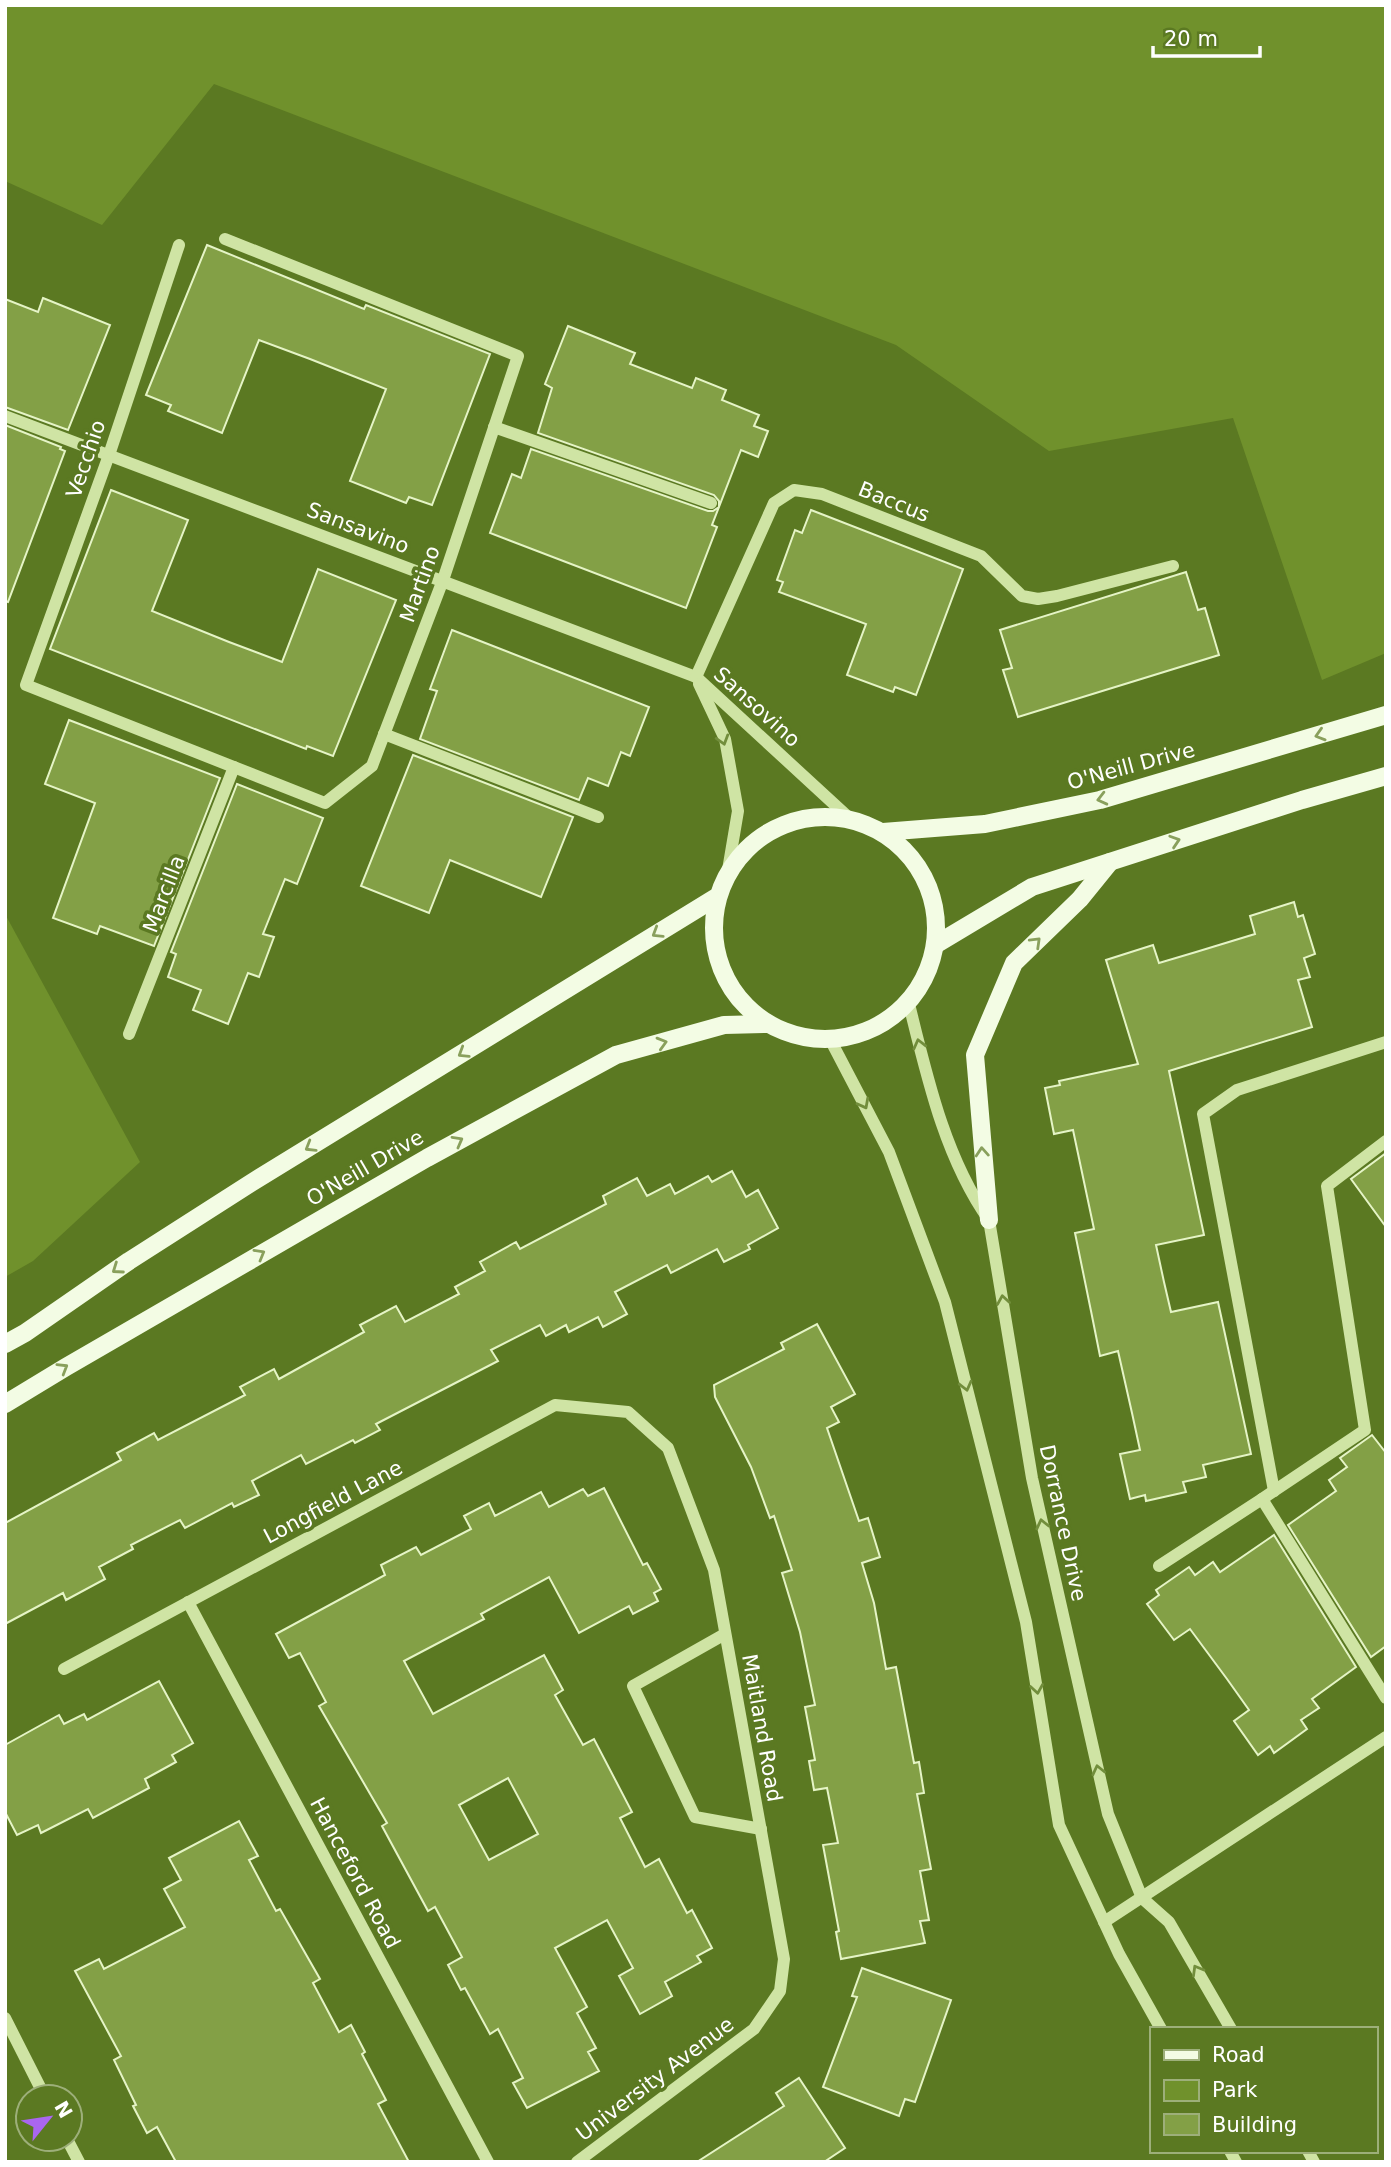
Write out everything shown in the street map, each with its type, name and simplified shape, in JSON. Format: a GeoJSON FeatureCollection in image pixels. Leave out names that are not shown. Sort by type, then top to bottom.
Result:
{"type":"FeatureCollection","features":[{"type":"Feature","properties":{"kind":"main road","name":"O'Neill Drive"},"geometry":{"type":"LineString","coordinates":[[883,832],[985,824],[1100,800],[1386,715]]}},
{"type":"Feature","properties":{"kind":"main road"},"geometry":{"type":"LineString","coordinates":[[935,945],[1032,887],[1302,800],[1386,776]]}},
{"type":"Feature","properties":{"kind":"main road","name":"O'Neill Drive"},"geometry":{"type":"LineString","coordinates":[[812,815],[846,816],[883,832],[908,859],[927,887],[936,922],[934,958],[921,991],[897,1017],[832,1043],[798,1039],[767,1024],[742,1002],[725,972],[715,937],[715,898],[728,870],[752,844],[776,825],[812,815]]}},
{"type":"Feature","properties":{"kind":"main road"},"geometry":{"type":"LineString","coordinates":[[989,1220],[975,1055],[1014,963],[1080,899],[1110,862]]}},
{"type":"Feature","properties":{"kind":"main road"},"geometry":{"type":"LineString","coordinates":[[5,1344],[251,1184],[715,898]]}},
{"type":"Feature","properties":{"kind":"main road","name":"O'Neill Drive"},"geometry":{"type":"LineString","coordinates":[[5,1404],[427,1158],[616,1055],[724,1025],[767,1024]]}},
{"type":"Feature","properties":{"kind":"street","name":"Martino"},"geometry":{"type":"LineString","coordinates":[[225,239],[518,356],[443,580],[372,766],[325,803],[234,767]]}},
{"type":"Feature","properties":{"kind":"street","name":"Vecchio"},"geometry":{"type":"LineString","coordinates":[[179,246],[26,685],[234,767]]}},
{"type":"Feature","properties":{"kind":"street","name":"Sansavino"},"geometry":{"type":"LineString","coordinates":[[5,416],[696,677]]}},
{"type":"Feature","properties":{"kind":"street"},"geometry":{"type":"LineString","coordinates":[[494,427],[711,503]]}},
{"type":"Feature","properties":{"kind":"street","name":"Baccus"},"geometry":{"type":"LineString","coordinates":[[696,677],[774,503],[794,490],[822,494],[981,556],[1022,596],[1057,596],[1173,566]]}},
{"type":"Feature","properties":{"kind":"street","name":"Sansovino"},"geometry":{"type":"LineString","coordinates":[[696,677],[846,816]]}},
{"type":"Feature","properties":{"kind":"street","name":"Sansovino"},"geometry":{"type":"LineString","coordinates":[[696,677],[725,738],[738,811],[728,870]]}},
{"type":"Feature","properties":{"kind":"street"},"geometry":{"type":"LineString","coordinates":[[384,734],[598,817]]}},
{"type":"Feature","properties":{"kind":"street","name":"Marcilla"},"geometry":{"type":"LineString","coordinates":[[129,1034],[234,767]]}},
{"type":"Feature","properties":{"kind":"street","name":"Dorrance Drive"},"geometry":{"type":"LineString","coordinates":[[909,1004],[944,1127],[972,1195],[989,1220],[1032,1478],[1108,1814],[1142,1898],[1169,1922],[1230,2027]]}},
{"type":"Feature","properties":{"kind":"street"},"geometry":{"type":"LineString","coordinates":[[1273,1490],[1203,1114],[1237,1090],[1386,1042]]}},
{"type":"Feature","properties":{"kind":"street"},"geometry":{"type":"LineString","coordinates":[[832,1043],[889,1152],[945,1302],[1026,1622],[1059,1825],[1119,1954],[1160,2027]]}},
{"type":"Feature","properties":{"kind":"street"},"geometry":{"type":"LineString","coordinates":[[1159,1566],[1365,1430],[1327,1186],[1386,1141]]}},
{"type":"Feature","properties":{"kind":"street","name":"Longfield Lane"},"geometry":{"type":"LineString","coordinates":[[64,1669],[555,1405],[628,1412]]}},
{"type":"Feature","properties":{"kind":"street","name":"Maitland Road"},"geometry":{"type":"LineString","coordinates":[[628,1412],[668,1448],[714,1570],[784,1959],[780,1991]]}},
{"type":"Feature","properties":{"kind":"street"},"geometry":{"type":"LineString","coordinates":[[1262,1499],[1386,1698]]}},
{"type":"Feature","properties":{"kind":"street","name":"Hanceford Road"},"geometry":{"type":"LineString","coordinates":[[188,1602],[488,2162]]}},
{"type":"Feature","properties":{"kind":"street","name":"Maitland Road"},"geometry":{"type":"LineString","coordinates":[[725,1633],[633,1686],[695,1817],[761,1829]]}},
{"type":"Feature","properties":{"kind":"street"},"geometry":{"type":"LineString","coordinates":[[1104,1922],[1386,1737]]}},
{"type":"Feature","properties":{"kind":"street","name":"University Avenue"},"geometry":{"type":"LineString","coordinates":[[577,2162],[754,2029],[780,1991]]}},
{"type":"Feature","properties":{"kind":"street"},"geometry":{"type":"LineString","coordinates":[[5,2018],[38,2083]]}},
{"type":"Feature","properties":{"kind":"green space"},"geometry":{"type":"Polygon","coordinates":[[[5,5],[1386,5],[1386,653],[1322,680],[1233,418],[1049,451],[896,345],[214,84],[102,225],[5,181],[5,5]]]}},
{"type":"Feature","properties":{"kind":"green space"},"geometry":{"type":"Polygon","coordinates":[[[5,914],[140,1162],[33,1261],[5,1277],[5,914]]]}},
{"type":"Feature","properties":{"kind":"building"},"geometry":{"type":"Polygon","coordinates":[[[207,245],[364,309],[366,305],[490,354],[432,505],[409,497],[406,503],[350,481],[386,389],[310,359],[259,340],[222,433],[168,411],[171,405],[146,395],[207,245]]]}},
{"type":"Feature","properties":{"kind":"building"},"geometry":{"type":"Polygon","coordinates":[[[43,298],[110,325],[68,430],[5,407],[5,299],[38,312],[43,298]]]}},
{"type":"Feature","properties":{"kind":"building"},"geometry":{"type":"Polygon","coordinates":[[[568,326],[635,353],[630,364],[692,388],[696,378],[726,390],[722,400],[759,415],[754,426],[768,431],[758,457],[741,450],[719,507],[719,501],[714,495],[538,433],[552,388],[545,384],[568,326]]]}},
{"type":"Feature","properties":{"kind":"building"},"geometry":{"type":"Polygon","coordinates":[[[5,425],[65,451],[8,602],[5,601],[5,425]]]}},
{"type":"Feature","properties":{"kind":"building"},"geometry":{"type":"Polygon","coordinates":[[[531,449],[708,511],[719,507],[712,525],[717,527],[686,608],[490,533],[512,474],[521,478],[531,449]]]}},
{"type":"Feature","properties":{"kind":"building"},"geometry":{"type":"Polygon","coordinates":[[[111,490],[188,520],[152,611],[229,642],[282,662],[318,569],[396,600],[333,756],[307,746],[306,749],[50,649],[111,490]]]}},
{"type":"Feature","properties":{"kind":"building"},"geometry":{"type":"Polygon","coordinates":[[[811,510],[963,569],[916,695],[895,687],[893,692],[847,675],[866,624],[779,592],[783,582],[777,580],[795,530],[802,533],[811,510]]]}},
{"type":"Feature","properties":{"kind":"building"},"geometry":{"type":"Polygon","coordinates":[[[1186,572],[1198,610],[1205,608],[1219,655],[1018,717],[1003,670],[1012,668],[1000,630],[1186,572]]]}},
{"type":"Feature","properties":{"kind":"building"},"geometry":{"type":"Polygon","coordinates":[[[452,630],[649,707],[630,756],[621,752],[608,786],[588,778],[579,800],[420,739],[437,691],[430,689],[452,630]]]}},
{"type":"Feature","properties":{"kind":"building"},"geometry":{"type":"Polygon","coordinates":[[[69,720],[220,778],[154,946],[100,926],[97,934],[53,918],[95,803],[45,784],[69,720]]]}},
{"type":"Feature","properties":{"kind":"building"},"geometry":{"type":"Polygon","coordinates":[[[413,755],[573,817],[541,897],[450,860],[429,913],[361,886],[413,755]]]}},
{"type":"Feature","properties":{"kind":"building"},"geometry":{"type":"Polygon","coordinates":[[[237,784],[323,818],[297,884],[285,879],[263,934],[274,937],[259,977],[248,973],[228,1024],[193,1010],[201,990],[168,977],[176,954],[171,952],[237,784]]]}},
{"type":"Feature","properties":{"kind":"building"},"geometry":{"type":"Polygon","coordinates":[[[1294,902],[1298,917],[1303,915],[1315,954],[1304,958],[1310,977],[1298,980],[1312,1027],[1169,1071],[1204,1235],[1156,1245],[1171,1312],[1218,1302],[1251,1454],[1203,1465],[1206,1477],[1183,1482],[1186,1492],[1146,1501],[1145,1495],[1130,1499],[1120,1454],[1140,1450],[1118,1351],[1100,1356],[1075,1233],[1094,1229],[1073,1130],[1054,1134],[1045,1088],[1060,1085],[1059,1081],[1138,1064],[1106,960],[1153,945],[1159,963],[1255,934],[1250,916],[1294,902]]]}},
{"type":"Feature","properties":{"kind":"building"},"geometry":{"type":"Polygon","coordinates":[[[1386,1153],[1386,1227],[1351,1179],[1386,1153]]]}},
{"type":"Feature","properties":{"kind":"building"},"geometry":{"type":"Polygon","coordinates":[[[732,1171],[746,1197],[758,1190],[778,1228],[748,1245],[750,1249],[724,1262],[717,1249],[671,1273],[667,1265],[615,1292],[627,1314],[603,1327],[598,1317],[569,1332],[566,1325],[546,1336],[540,1325],[491,1350],[498,1361],[376,1424],[380,1430],[355,1443],[353,1440],[306,1464],[301,1455],[252,1481],[259,1495],[234,1507],[232,1503],[185,1528],[180,1520],[131,1545],[133,1549],[99,1567],[105,1579],[66,1600],[63,1593],[5,1624],[5,1523],[121,1460],[117,1453],[154,1433],[158,1440],[245,1395],[240,1387],[274,1369],[279,1379],[364,1332],[360,1325],[396,1306],[405,1322],[459,1294],[455,1287],[485,1271],[480,1262],[516,1242],[520,1249],[606,1204],[603,1196],[637,1178],[647,1196],[670,1184],[675,1194],[708,1176],[712,1182],[732,1171]]]}},
{"type":"Feature","properties":{"kind":"building"},"geometry":{"type":"Polygon","coordinates":[[[817,1324],[855,1394],[831,1407],[839,1422],[827,1428],[859,1521],[868,1518],[880,1557],[862,1563],[874,1603],[886,1669],[896,1667],[914,1763],[919,1762],[924,1793],[917,1794],[931,1869],[920,1871],[929,1920],[920,1921],[925,1943],[841,1959],[836,1932],[839,1931],[823,1845],[838,1843],[827,1788],[814,1790],[809,1761],[815,1760],[805,1707],[815,1705],[800,1632],[782,1573],[792,1570],[774,1516],[770,1518],[751,1467],[715,1397],[714,1385],[784,1349],[781,1343],[817,1324]]]}},
{"type":"Feature","properties":{"kind":"building"},"geometry":{"type":"Polygon","coordinates":[[[1372,1435],[1386,1453],[1386,1646],[1371,1657],[1288,1525],[1336,1491],[1329,1480],[1347,1467],[1340,1458],[1372,1435]]]}},
{"type":"Feature","properties":{"kind":"building"},"geometry":{"type":"Polygon","coordinates":[[[604,1488],[643,1565],[647,1563],[661,1589],[654,1593],[658,1601],[633,1614],[629,1606],[579,1633],[549,1577],[481,1614],[484,1619],[404,1661],[433,1714],[544,1655],[563,1690],[555,1695],[583,1745],[594,1739],[632,1812],[620,1818],[645,1867],[659,1859],[687,1913],[692,1910],[712,1948],[697,1956],[701,1962],[665,1982],[672,1996],[640,2014],[619,1976],[633,1968],[607,1920],[555,1948],[587,2007],[577,2013],[596,2048],[588,2052],[599,2071],[527,2108],[513,2083],[523,2078],[498,2029],[490,2034],[465,1988],[461,1990],[448,1965],[462,1957],[435,1907],[428,1911],[382,1826],[387,1823],[319,1706],[326,1702],[300,1653],[289,1658],[276,1634],[385,1575],[381,1565],[416,1547],[421,1555],[471,1529],[464,1516],[489,1503],[495,1516],[541,1492],[549,1507],[583,1489],[588,1496],[604,1488]],[[508,1778],[459,1805],[489,1860],[538,1834],[508,1778]]]}},
{"type":"Feature","properties":{"kind":"building"},"geometry":{"type":"Polygon","coordinates":[[[1274,1535],[1356,1667],[1312,1699],[1319,1708],[1301,1720],[1307,1729],[1274,1753],[1270,1746],[1258,1755],[1234,1721],[1249,1710],[1227,1679],[1190,1629],[1174,1640],[1147,1604],[1159,1595],[1156,1590],[1189,1567],[1195,1575],[1213,1562],[1220,1572],[1274,1535]]]}},
{"type":"Feature","properties":{"kind":"building"},"geometry":{"type":"Polygon","coordinates":[[[159,1681],[193,1743],[172,1755],[176,1762],[145,1779],[149,1788],[93,1818],[88,1809],[41,1833],[38,1825],[17,1835],[5,1812],[5,1745],[59,1715],[64,1724],[84,1714],[87,1720],[159,1681]]]}},
{"type":"Feature","properties":{"kind":"building"},"geometry":{"type":"Polygon","coordinates":[[[239,1821],[258,1856],[249,1860],[276,1911],[280,1909],[320,1979],[313,1983],[339,2032],[351,2025],[365,2052],[362,2054],[386,2100],[378,2104],[409,2162],[176,2162],[157,2127],[147,2133],[133,2106],[136,2105],[114,2060],[121,2056],[75,1971],[99,1959],[104,1969],[185,1927],[164,1889],[181,1880],[169,1858],[239,1821]]]}},
{"type":"Feature","properties":{"kind":"building"},"geometry":{"type":"Polygon","coordinates":[[[862,1968],[951,2000],[915,2102],[905,2099],[899,2116],[823,2087],[857,1997],[852,1996],[862,1968]]]}},
{"type":"Feature","properties":{"kind":"building"},"geometry":{"type":"Polygon","coordinates":[[[799,2078],[845,2148],[824,2162],[697,2162],[784,2106],[776,2093],[799,2078]]]}}]}
